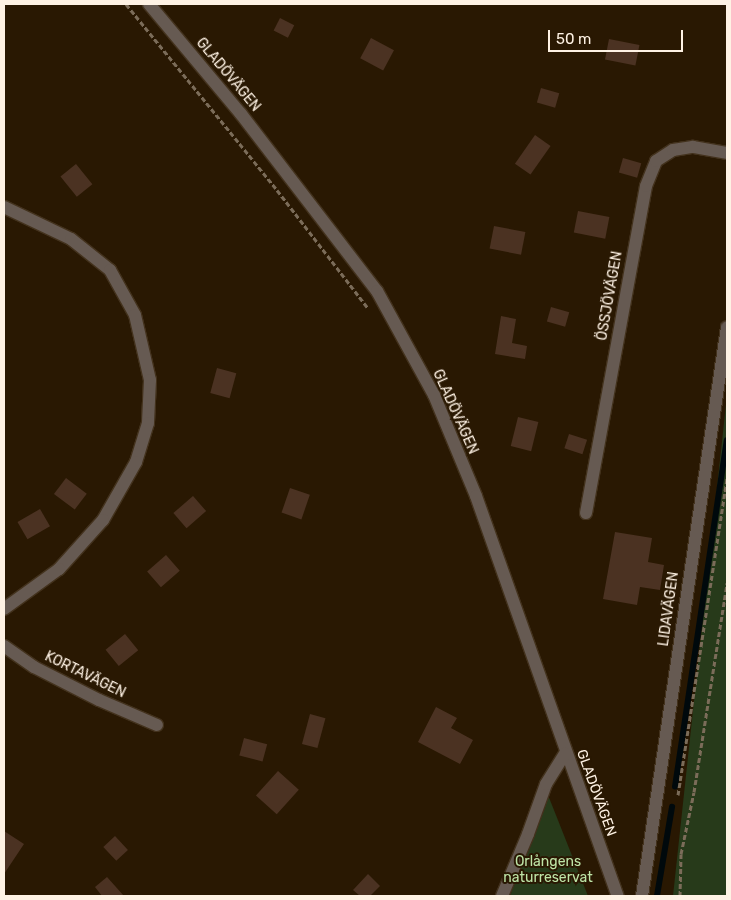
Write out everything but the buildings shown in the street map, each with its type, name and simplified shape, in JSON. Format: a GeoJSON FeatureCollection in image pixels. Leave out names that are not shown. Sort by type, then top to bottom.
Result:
{"type":"FeatureCollection","features":[{"type":"Feature","properties":{"kind":"street","name":"GLADÖVÄGEN"},"geometry":{"type":"LineString","coordinates":[[149,4],[241,114],[377,291],[434,395],[476,496],[522,622],[565,753],[618,896]]}},
{"type":"Feature","properties":{"kind":"street","name":"ÖSSJÖVÄGEN"},"geometry":{"type":"LineString","coordinates":[[586,512],[646,186],[656,161],[673,150],[693,146],[727,153]]}},
{"type":"Feature","properties":{"kind":"street"},"geometry":{"type":"LineString","coordinates":[[4,207],[71,239],[110,270],[135,315],[150,380],[148,424],[136,462],[103,520],[59,569],[4,609]]}},
{"type":"Feature","properties":{"kind":"street","name":"LIDAVÄGEN"},"geometry":{"type":"LineString","coordinates":[[642,896],[727,327]]}},
{"type":"Feature","properties":{"kind":"street","name":"KORTAVÄGEN"},"geometry":{"type":"LineString","coordinates":[[4,646],[33,666],[98,700],[157,725]]}},
{"type":"Feature","properties":{"kind":"street"},"geometry":{"type":"LineString","coordinates":[[502,896],[528,834],[546,784],[565,753]]}},
{"type":"Feature","properties":{"kind":"path"},"geometry":{"type":"LineString","coordinates":[[126,4],[277,190],[368,308]]}},
{"type":"Feature","properties":{"kind":"path"},"geometry":{"type":"LineString","coordinates":[[678,795],[727,477]]}},
{"type":"Feature","properties":{"kind":"path"},"geometry":{"type":"LineString","coordinates":[[680,896],[681,854],[694,792],[727,583]]}},
{"type":"Feature","properties":{"kind":"green space"},"geometry":{"type":"Polygon","coordinates":[[[727,395],[727,896],[673,896],[727,395]]]}},
{"type":"Feature","properties":{"kind":"green space","name":"Orlångens naturreservat"},"geometry":{"type":"Polygon","coordinates":[[[548,795],[588,896],[510,896],[548,795]]]}},
{"type":"Feature","properties":{"kind":"waterway"},"geometry":{"type":"LineString","coordinates":[[675,787],[727,441]]}},
{"type":"Feature","properties":{"kind":"waterway"},"geometry":{"type":"LineString","coordinates":[[657,896],[672,807]]}}]}
